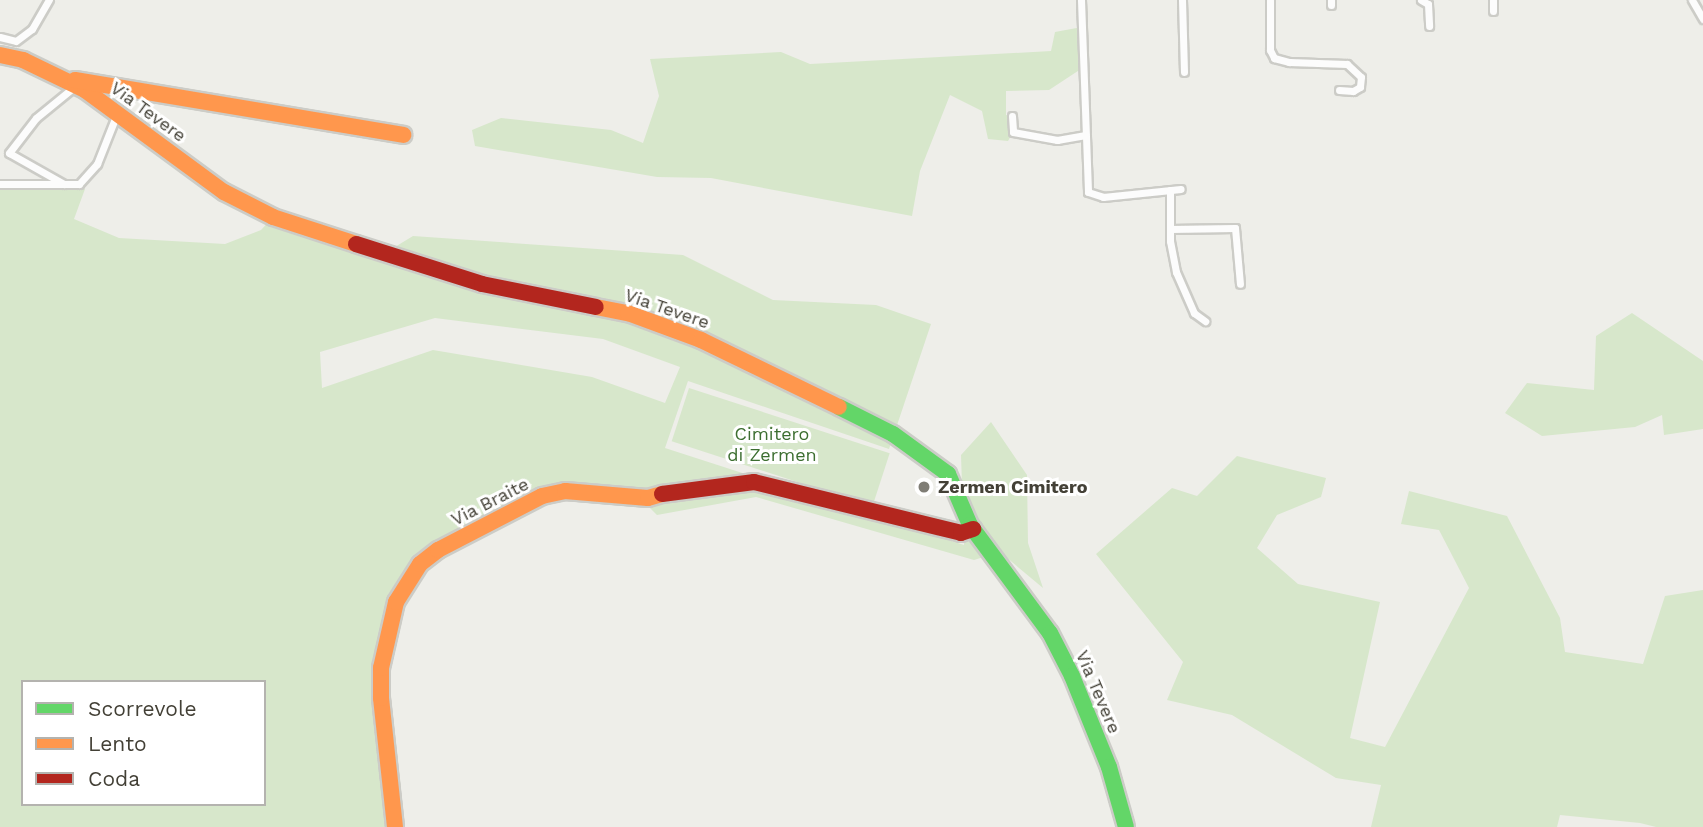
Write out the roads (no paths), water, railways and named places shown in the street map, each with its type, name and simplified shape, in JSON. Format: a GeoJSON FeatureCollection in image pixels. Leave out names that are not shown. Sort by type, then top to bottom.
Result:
{"type":"FeatureCollection","features":[{"type":"Feature","properties":{"kind":"main road","name":"Via Tevere"},"geometry":{"type":"LineString","coordinates":[[0,55],[23,60],[75,86],[118,112],[224,192],[273,217],[482,284],[628,313],[701,340],[893,433],[948,474],[973,529],[1050,633],[1072,676],[1109,767],[1126,827]]}},
{"type":"Feature","properties":{"kind":"main road"},"geometry":{"type":"LineString","coordinates":[[60,78],[403,135]]}},
{"type":"Feature","properties":{"kind":"main road","name":"Via Braite"},"geometry":{"type":"LineString","coordinates":[[395,827],[381,698],[381,668],[396,602],[420,564],[438,550],[516,509],[542,496],[565,491],[648,498],[672,492],[754,482],[961,533],[973,529]]}},
{"type":"Feature","properties":{"kind":"lane"},"geometry":{"type":"LineString","coordinates":[[0,37],[16,41],[32,29],[49,0]]}},
{"type":"Feature","properties":{"kind":"lane"},"geometry":{"type":"LineString","coordinates":[[1082,0],[1088,192],[1102,197],[1181,189]]}},
{"type":"Feature","properties":{"kind":"lane"},"geometry":{"type":"LineString","coordinates":[[1182,0],[1184,72]]}},
{"type":"Feature","properties":{"kind":"lane"},"geometry":{"type":"LineString","coordinates":[[1270,0],[1270,50],[1274,58],[1289,62],[1347,64],[1360,78],[1360,87],[1339,90]]}},
{"type":"Feature","properties":{"kind":"lane"},"geometry":{"type":"LineString","coordinates":[[1421,0],[1428,4],[1429,26]]}},
{"type":"Feature","properties":{"kind":"lane"},"geometry":{"type":"LineString","coordinates":[[1493,0],[1493,12]]}},
{"type":"Feature","properties":{"kind":"lane"},"geometry":{"type":"LineString","coordinates":[[1692,0],[1703,19]]}},
{"type":"Feature","properties":{"kind":"lane"},"geometry":{"type":"LineString","coordinates":[[64,184],[9,153],[36,118],[75,86]]}},
{"type":"Feature","properties":{"kind":"lane"},"geometry":{"type":"LineString","coordinates":[[0,184],[79,184],[90,174],[118,112]]}},
{"type":"Feature","properties":{"kind":"lane"},"geometry":{"type":"LineString","coordinates":[[1012,116],[1013,132],[1057,140],[1086,135]]}},
{"type":"Feature","properties":{"kind":"lane"},"geometry":{"type":"LineString","coordinates":[[1170,190],[1170,229],[1176,271],[1194,313],[1205,321]]}},
{"type":"Feature","properties":{"kind":"lane"},"geometry":{"type":"LineString","coordinates":[[1170,229],[1235,228],[1240,284]]}},
{"type":"Feature","properties":{"kind":"place","name":"Zermen Cimitero"},"geometry":{"type":"Point","coordinates":[924,487]}},
{"type":"Feature","properties":{"kind":"park label","name":"Cimitero di Zermen"},"geometry":{"type":"Point","coordinates":[772,445]}}]}
